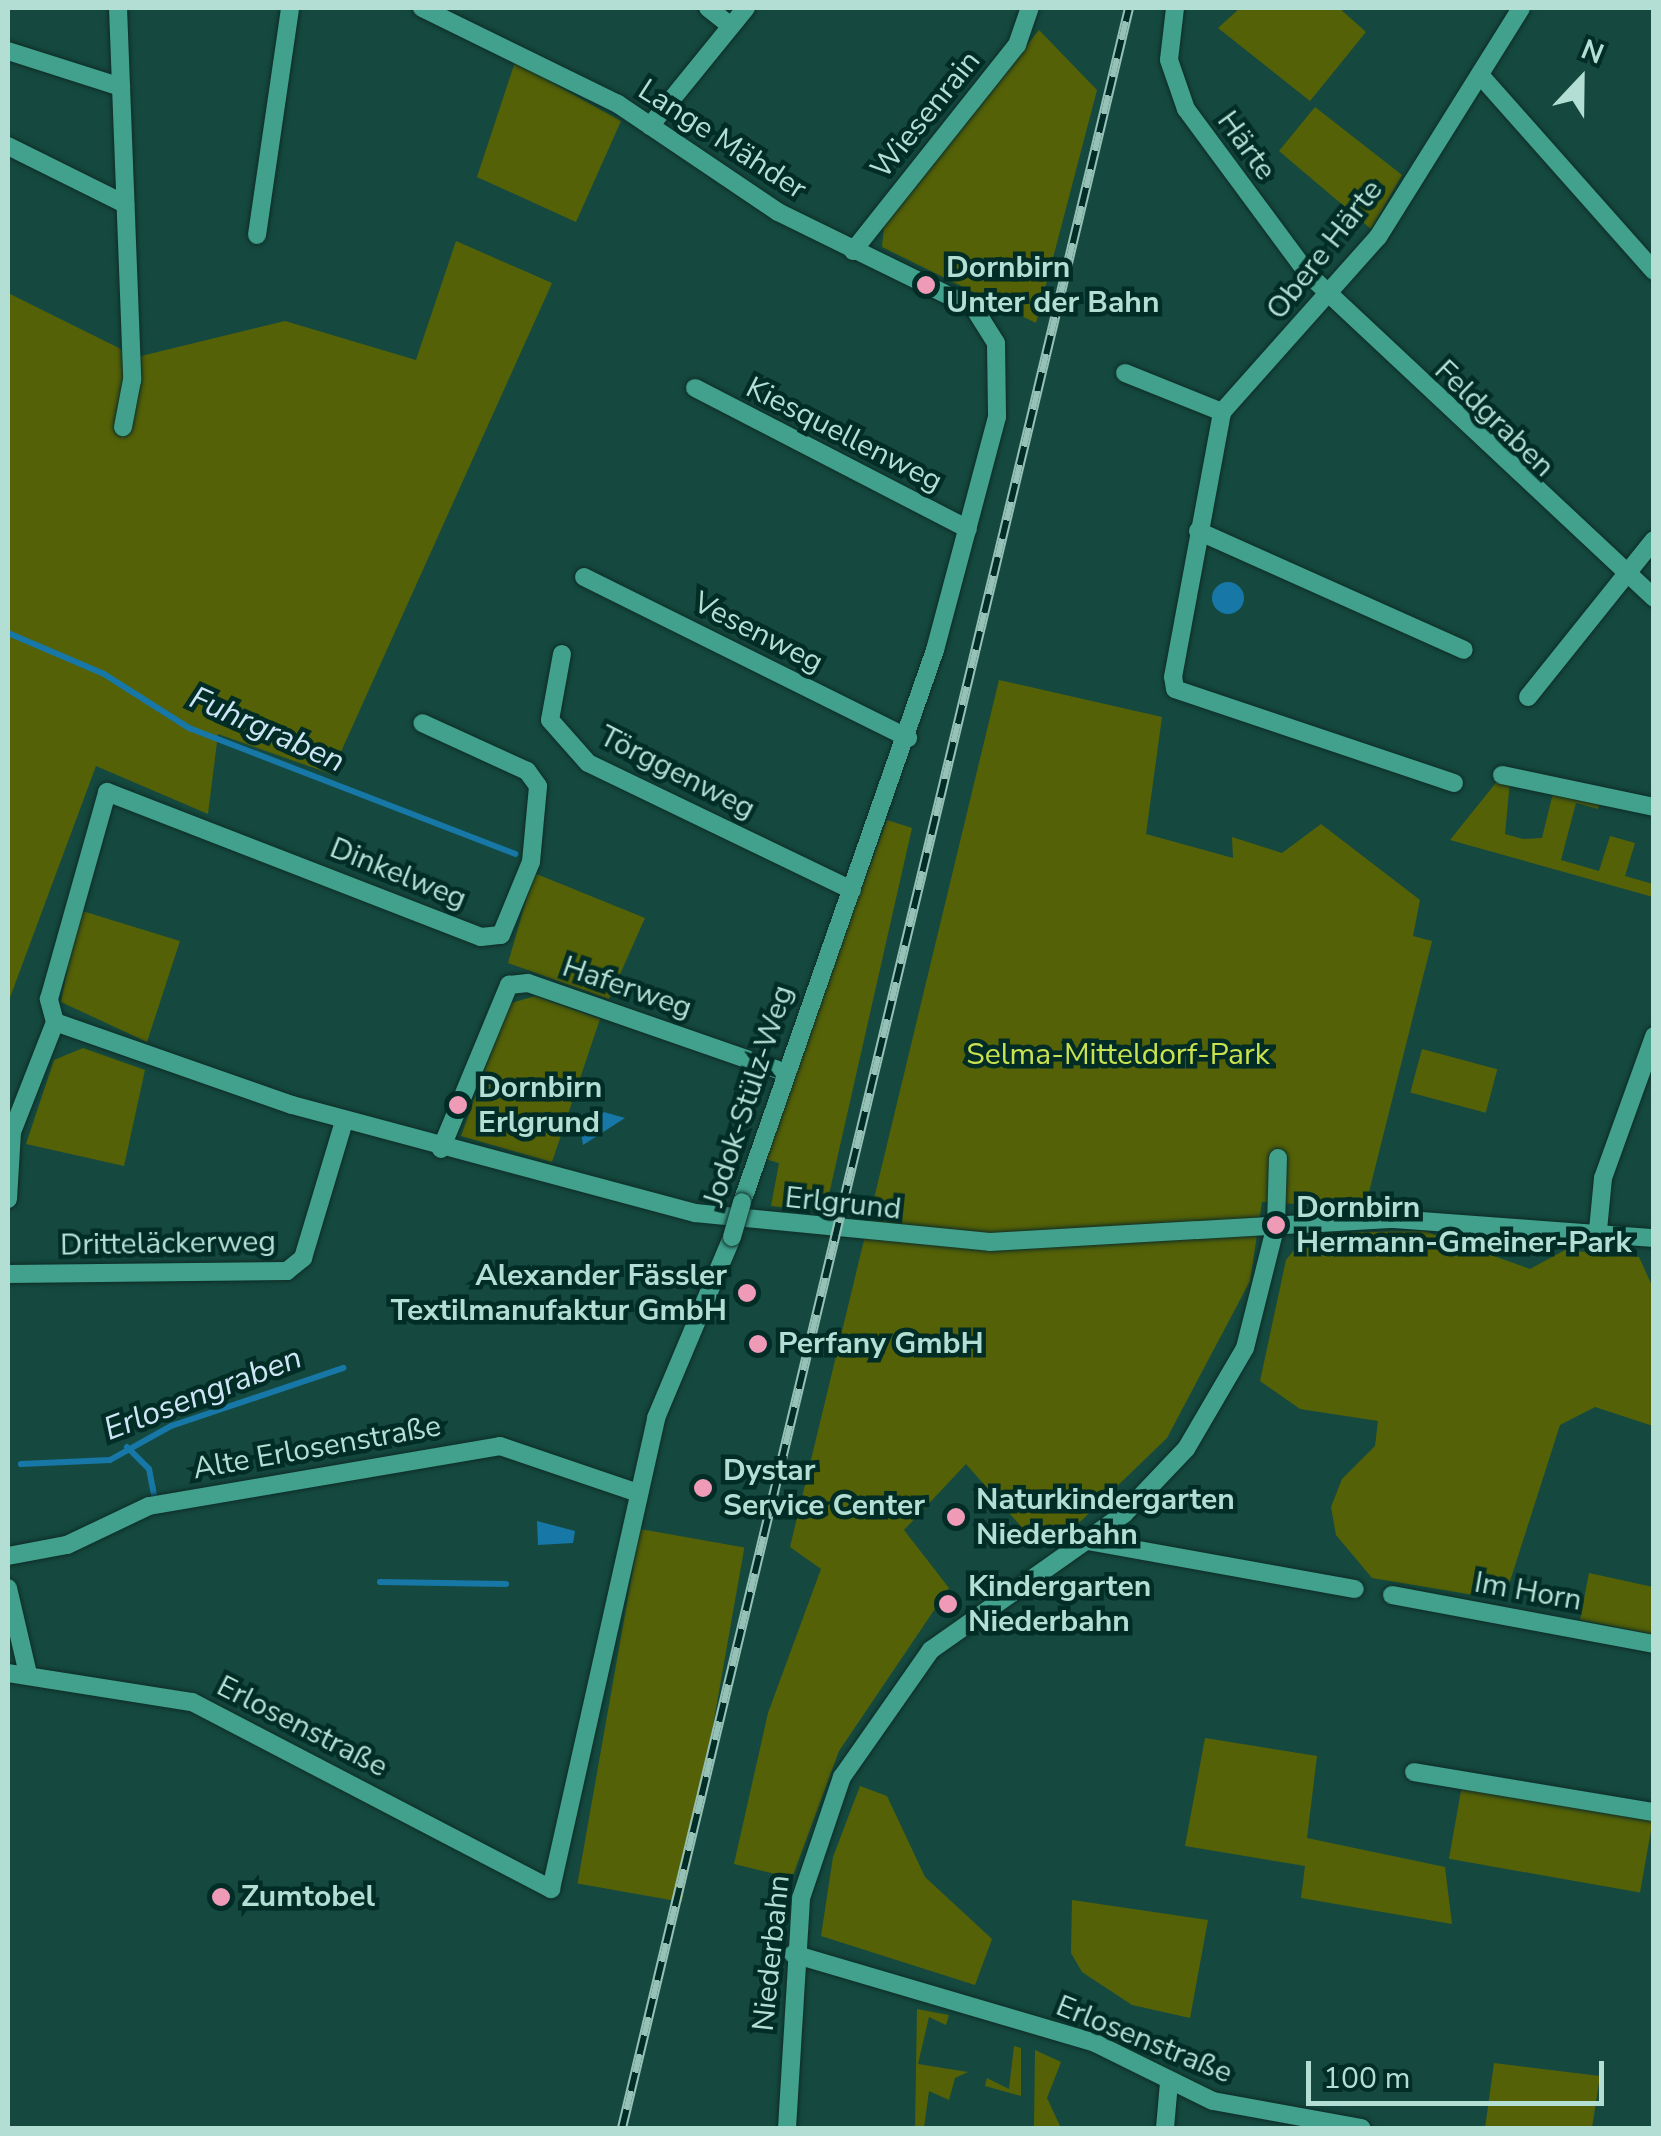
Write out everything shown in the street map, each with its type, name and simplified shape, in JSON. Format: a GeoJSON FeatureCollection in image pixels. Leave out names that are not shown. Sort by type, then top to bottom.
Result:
{"type":"FeatureCollection","features":[{"type":"Feature","properties":{"kind":"street"},"geometry":{"type":"LineString","coordinates":[[118,8],[132,380],[123,427]]}},
{"type":"Feature","properties":{"kind":"street"},"geometry":{"type":"LineString","coordinates":[[257,235],[290,8]]}},
{"type":"Feature","properties":{"kind":"street","name":"Lange Mähder"},"geometry":{"type":"LineString","coordinates":[[422,8],[650,126],[853,251],[974,308],[988,324]]}},
{"type":"Feature","properties":{"kind":"street"},"geometry":{"type":"LineString","coordinates":[[708,8],[731,26]]}},
{"type":"Feature","properties":{"kind":"street"},"geometry":{"type":"LineString","coordinates":[[650,126],[746,8]]}},
{"type":"Feature","properties":{"kind":"street","name":"Wiesenrain"},"geometry":{"type":"LineString","coordinates":[[853,251],[1016,46],[1030,8]]}},
{"type":"Feature","properties":{"kind":"street","name":"Härte"},"geometry":{"type":"LineString","coordinates":[[1174,8],[1169,60],[1186,109],[1328,298]]}},
{"type":"Feature","properties":{"kind":"street","name":"Obere Härte"},"geometry":{"type":"LineString","coordinates":[[1222,412],[1328,298],[1521,8]]}},
{"type":"Feature","properties":{"kind":"street"},"geometry":{"type":"LineString","coordinates":[[8,51],[121,88]]}},
{"type":"Feature","properties":{"kind":"street"},"geometry":{"type":"LineString","coordinates":[[1480,74],[1654,271]]}},
{"type":"Feature","properties":{"kind":"street"},"geometry":{"type":"LineString","coordinates":[[8,146],[125,204]]}},
{"type":"Feature","properties":{"kind":"street","name":"Feldgraben"},"geometry":{"type":"LineString","coordinates":[[1328,298],[1624,578],[1654,598]]}},
{"type":"Feature","properties":{"kind":"street","name":"Jodok-Stülz-Weg"},"geometry":{"type":"LineString","coordinates":[[552,1889],[638,1493],[675,1363],[732,1236],[781,1071],[908,738],[968,529],[1002,381],[988,324]]}},
{"type":"Feature","properties":{"kind":"street"},"geometry":{"type":"LineString","coordinates":[[1125,373],[1222,412],[1198,531],[1175,689],[1454,784]]}},
{"type":"Feature","properties":{"kind":"street","name":"Kiesquellenweg"},"geometry":{"type":"LineString","coordinates":[[694,388],[968,529]]}},
{"type":"Feature","properties":{"kind":"street"},"geometry":{"type":"LineString","coordinates":[[1198,531],[1464,650]]}},
{"type":"Feature","properties":{"kind":"street"},"geometry":{"type":"LineString","coordinates":[[1528,697],[1654,540]]}},
{"type":"Feature","properties":{"kind":"street","name":"Vesenweg"},"geometry":{"type":"LineString","coordinates":[[584,576],[908,738]]}},
{"type":"Feature","properties":{"kind":"street","name":"Törggenweg"},"geometry":{"type":"LineString","coordinates":[[562,654],[550,720],[588,763],[852,890]]}},
{"type":"Feature","properties":{"kind":"street","name":"Dinkelweg"},"geometry":{"type":"LineString","coordinates":[[55,1022],[48,999],[102,799],[118,790],[480,936],[501,935],[531,862],[538,786],[526,772],[422,724]]}},
{"type":"Feature","properties":{"kind":"street"},"geometry":{"type":"LineString","coordinates":[[1502,775],[1654,807]]}},
{"type":"Feature","properties":{"kind":"street","name":"Haferweg"},"geometry":{"type":"LineString","coordinates":[[441,1149],[509,985],[528,983],[781,1071]]}},
{"type":"Feature","properties":{"kind":"street"},"geometry":{"type":"LineString","coordinates":[[8,1199],[10,1131],[55,1022]]}},
{"type":"Feature","properties":{"kind":"street","name":"Erlgrund"},"geometry":{"type":"LineString","coordinates":[[55,1022],[344,1121],[695,1213],[882,1238],[990,1242],[1394,1220],[1598,1230],[1654,1238]]}},
{"type":"Feature","properties":{"kind":"street"},"geometry":{"type":"LineString","coordinates":[[1598,1230],[1603,1178],[1654,1036]]}},
{"type":"Feature","properties":{"kind":"street","name":"Dritteläckerweg"},"geometry":{"type":"LineString","coordinates":[[8,1274],[287,1271],[303,1258],[344,1121]]}},
{"type":"Feature","properties":{"kind":"street","name":"Niederbahn"},"geometry":{"type":"LineString","coordinates":[[787,2128],[793,1954],[824,1818],[887,1701],[978,1609],[1088,1541],[1160,1481],[1214,1408],[1246,1348],[1276,1226],[1278,1158]]}},
{"type":"Feature","properties":{"kind":"street","name":"Alte Erlosenstraße"},"geometry":{"type":"LineString","coordinates":[[8,1556],[66,1545],[149,1506],[500,1446],[638,1493]]}},
{"type":"Feature","properties":{"kind":"street"},"geometry":{"type":"LineString","coordinates":[[1088,1541],[1354,1589]]}},
{"type":"Feature","properties":{"kind":"street"},"geometry":{"type":"LineString","coordinates":[[8,1588],[28,1674]]}},
{"type":"Feature","properties":{"kind":"street","name":"Im Horn"},"geometry":{"type":"LineString","coordinates":[[1392,1596],[1654,1644]]}},
{"type":"Feature","properties":{"kind":"street","name":"Erlosenstraße"},"geometry":{"type":"LineString","coordinates":[[8,1673],[192,1702],[552,1889]]}},
{"type":"Feature","properties":{"kind":"street"},"geometry":{"type":"LineString","coordinates":[[1414,1772],[1654,1812]]}},
{"type":"Feature","properties":{"kind":"street","name":"Erlosenstraße"},"geometry":{"type":"LineString","coordinates":[[793,1954],[1095,2043],[1169,2082],[1257,2112],[1362,2128]]}},
{"type":"Feature","properties":{"kind":"street"},"geometry":{"type":"LineString","coordinates":[[1166,2128],[1169,2082]]}},
{"type":"Feature","properties":{"kind":"green space"},"geometry":{"type":"Polygon","coordinates":[[[1240,8],[1339,8],[1366,32],[1310,101],[1218,28],[1240,8]]]}},
{"type":"Feature","properties":{"kind":"green space"},"geometry":{"type":"Polygon","coordinates":[[[1039,30],[1097,90],[1036,323],[882,247],[884,226],[1039,30]]]}},
{"type":"Feature","properties":{"kind":"green space"},"geometry":{"type":"Polygon","coordinates":[[[515,62],[621,121],[576,222],[477,177],[515,62]]]}},
{"type":"Feature","properties":{"kind":"green space"},"geometry":{"type":"Polygon","coordinates":[[[1315,107],[1402,175],[1371,229],[1279,151],[1315,107]]]}},
{"type":"Feature","properties":{"kind":"green space"},"geometry":{"type":"Polygon","coordinates":[[[456,241],[552,283],[331,774],[218,734],[208,814],[96,766],[8,1003],[8,293],[137,357],[285,321],[416,360],[456,241]]]}},
{"type":"Feature","properties":{"kind":"green space","name":"Selma-Mitteldorf-Park"},"geometry":{"type":"Polygon","coordinates":[[[999,680],[1162,717],[1146,834],[1233,858],[1232,837],[1282,853],[1321,824],[1420,900],[1413,936],[1432,941],[1365,1208],[1262,1202],[1250,1281],[1167,1438],[1081,1521],[1039,1547],[966,1464],[904,1530],[949,1588],[839,1751],[792,1878],[734,1864],[768,1713],[821,1569],[790,1547],[999,680]]]}},
{"type":"Feature","properties":{"kind":"green space"},"geometry":{"type":"Polygon","coordinates":[[[1499,779],[1510,781],[1505,834],[1523,839],[1542,838],[1553,793],[1601,799],[1598,809],[1576,803],[1561,860],[1599,871],[1610,836],[1635,843],[1625,876],[1653,884],[1653,897],[1450,840],[1499,779]]]}},
{"type":"Feature","properties":{"kind":"green space"},"geometry":{"type":"Polygon","coordinates":[[[887,820],[912,828],[825,1212],[771,1206],[779,1163],[765,1159],[782,1100],[887,820]]]}},
{"type":"Feature","properties":{"kind":"green space"},"geometry":{"type":"Polygon","coordinates":[[[534,873],[645,918],[609,999],[508,963],[534,873]]]}},
{"type":"Feature","properties":{"kind":"green space"},"geometry":{"type":"Polygon","coordinates":[[[79,910],[180,941],[147,1042],[61,1002],[79,910]]]}},
{"type":"Feature","properties":{"kind":"green space"},"geometry":{"type":"Polygon","coordinates":[[[535,996],[600,1019],[552,1162],[461,1136],[508,1004],[535,996]]]}},
{"type":"Feature","properties":{"kind":"green space"},"geometry":{"type":"Polygon","coordinates":[[[83,1048],[145,1070],[124,1166],[26,1144],[54,1060],[83,1048]]]}},
{"type":"Feature","properties":{"kind":"green space"},"geometry":{"type":"Polygon","coordinates":[[[1422,1049],[1497,1069],[1486,1113],[1410,1092],[1422,1049]]]}},
{"type":"Feature","properties":{"kind":"green space"},"geometry":{"type":"Polygon","coordinates":[[[1424,1231],[1530,1269],[1565,1250],[1639,1257],[1653,1288],[1653,1426],[1595,1407],[1560,1425],[1504,1600],[1372,1578],[1336,1535],[1331,1507],[1342,1479],[1375,1446],[1378,1421],[1300,1409],[1260,1381],[1286,1260],[1308,1233],[1424,1231]]]}},
{"type":"Feature","properties":{"kind":"green space"},"geometry":{"type":"Polygon","coordinates":[[[640,1529],[744,1547],[682,1902],[577,1884],[640,1529]]]}},
{"type":"Feature","properties":{"kind":"green space"},"geometry":{"type":"Polygon","coordinates":[[[1589,1573],[1653,1587],[1653,1634],[1580,1620],[1589,1573]]]}},
{"type":"Feature","properties":{"kind":"green space"},"geometry":{"type":"Polygon","coordinates":[[[1205,1738],[1317,1756],[1307,1838],[1445,1867],[1452,1924],[1301,1898],[1305,1866],[1185,1846],[1205,1738]]]}},
{"type":"Feature","properties":{"kind":"green space"},"geometry":{"type":"Polygon","coordinates":[[[1462,1785],[1653,1819],[1640,1893],[1449,1859],[1462,1785]]]}},
{"type":"Feature","properties":{"kind":"green space"},"geometry":{"type":"Polygon","coordinates":[[[860,1786],[887,1796],[925,1877],[992,1939],[975,1985],[821,1936],[833,1857],[860,1786]]]}},
{"type":"Feature","properties":{"kind":"green space"},"geometry":{"type":"Polygon","coordinates":[[[1072,1900],[1208,1920],[1190,2018],[1132,2005],[1082,1972],[1071,1953],[1072,1900]]]}},
{"type":"Feature","properties":{"kind":"green space"},"geometry":{"type":"Polygon","coordinates":[[[917,2009],[949,2015],[946,2025],[929,2017],[918,2064],[968,2072],[955,2078],[949,2100],[929,2091],[924,2128],[915,2128],[917,2009]]]}},
{"type":"Feature","properties":{"kind":"green space"},"geometry":{"type":"Polygon","coordinates":[[[1014,2046],[1021,2048],[1021,2096],[985,2086],[987,2078],[1009,2089],[1014,2046]]]}},
{"type":"Feature","properties":{"kind":"green space"},"geometry":{"type":"Polygon","coordinates":[[[1035,2050],[1061,2062],[1047,2098],[1061,2128],[1034,2128],[1035,2050]]]}},
{"type":"Feature","properties":{"kind":"green space"},"geometry":{"type":"Polygon","coordinates":[[[1494,2063],[1600,2076],[1592,2128],[1485,2128],[1494,2063]]]}},
{"type":"Feature","properties":{"kind":"water"},"geometry":{"type":"Polygon","coordinates":[[[1228,582],[1239,587],[1244,598],[1239,609],[1228,614],[1217,609],[1212,598],[1217,587],[1228,582]]]}},
{"type":"Feature","properties":{"kind":"water"},"geometry":{"type":"Polygon","coordinates":[[[604,1112],[625,1118],[583,1145],[581,1133],[604,1112]]]}},
{"type":"Feature","properties":{"kind":"water"},"geometry":{"type":"Polygon","coordinates":[[[537,1521],[575,1531],[573,1543],[538,1545],[537,1521]]]}},
{"type":"Feature","properties":{"kind":"waterway","name":"Fuhrgraben"},"geometry":{"type":"LineString","coordinates":[[8,633],[104,674],[189,728],[516,854]]}},
{"type":"Feature","properties":{"kind":"waterway","name":"Erlosengraben"},"geometry":{"type":"LineString","coordinates":[[21,1464],[110,1460],[171,1426],[343,1368]]}},
{"type":"Feature","properties":{"kind":"waterway"},"geometry":{"type":"LineString","coordinates":[[127,1447],[149,1469],[154,1494]]}},
{"type":"Feature","properties":{"kind":"waterway"},"geometry":{"type":"LineString","coordinates":[[380,1582],[506,1584]]}},
{"type":"Feature","properties":{"kind":"railway"},"geometry":{"type":"LineString","coordinates":[[622,2128],[1129,8]]}},
{"type":"Feature","properties":{"kind":"place","name":"Dornbirn Unter der Bahn"},"geometry":{"type":"Point","coordinates":[926,285]}},
{"type":"Feature","properties":{"kind":"place","name":"Dornbirn Erlgrund"},"geometry":{"type":"Point","coordinates":[458,1105]}},
{"type":"Feature","properties":{"kind":"place","name":"Dornbirn Hermann-Gmeiner-Park"},"geometry":{"type":"Point","coordinates":[1276,1225]}},
{"type":"Feature","properties":{"kind":"place","name":"Alexander Fässler Textilmanufaktur GmbH"},"geometry":{"type":"Point","coordinates":[747,1293]}},
{"type":"Feature","properties":{"kind":"place","name":"Perfany GmbH"},"geometry":{"type":"Point","coordinates":[758,1344]}},
{"type":"Feature","properties":{"kind":"place","name":"Dystar Service Center"},"geometry":{"type":"Point","coordinates":[703,1488]}},
{"type":"Feature","properties":{"kind":"place","name":"Naturkindergarten Niederbahn"},"geometry":{"type":"Point","coordinates":[956,1517]}},
{"type":"Feature","properties":{"kind":"place","name":"Kindergarten Niederbahn"},"geometry":{"type":"Point","coordinates":[948,1604]}},
{"type":"Feature","properties":{"kind":"place","name":"Zumtobel"},"geometry":{"type":"Point","coordinates":[221,1897]}}]}
